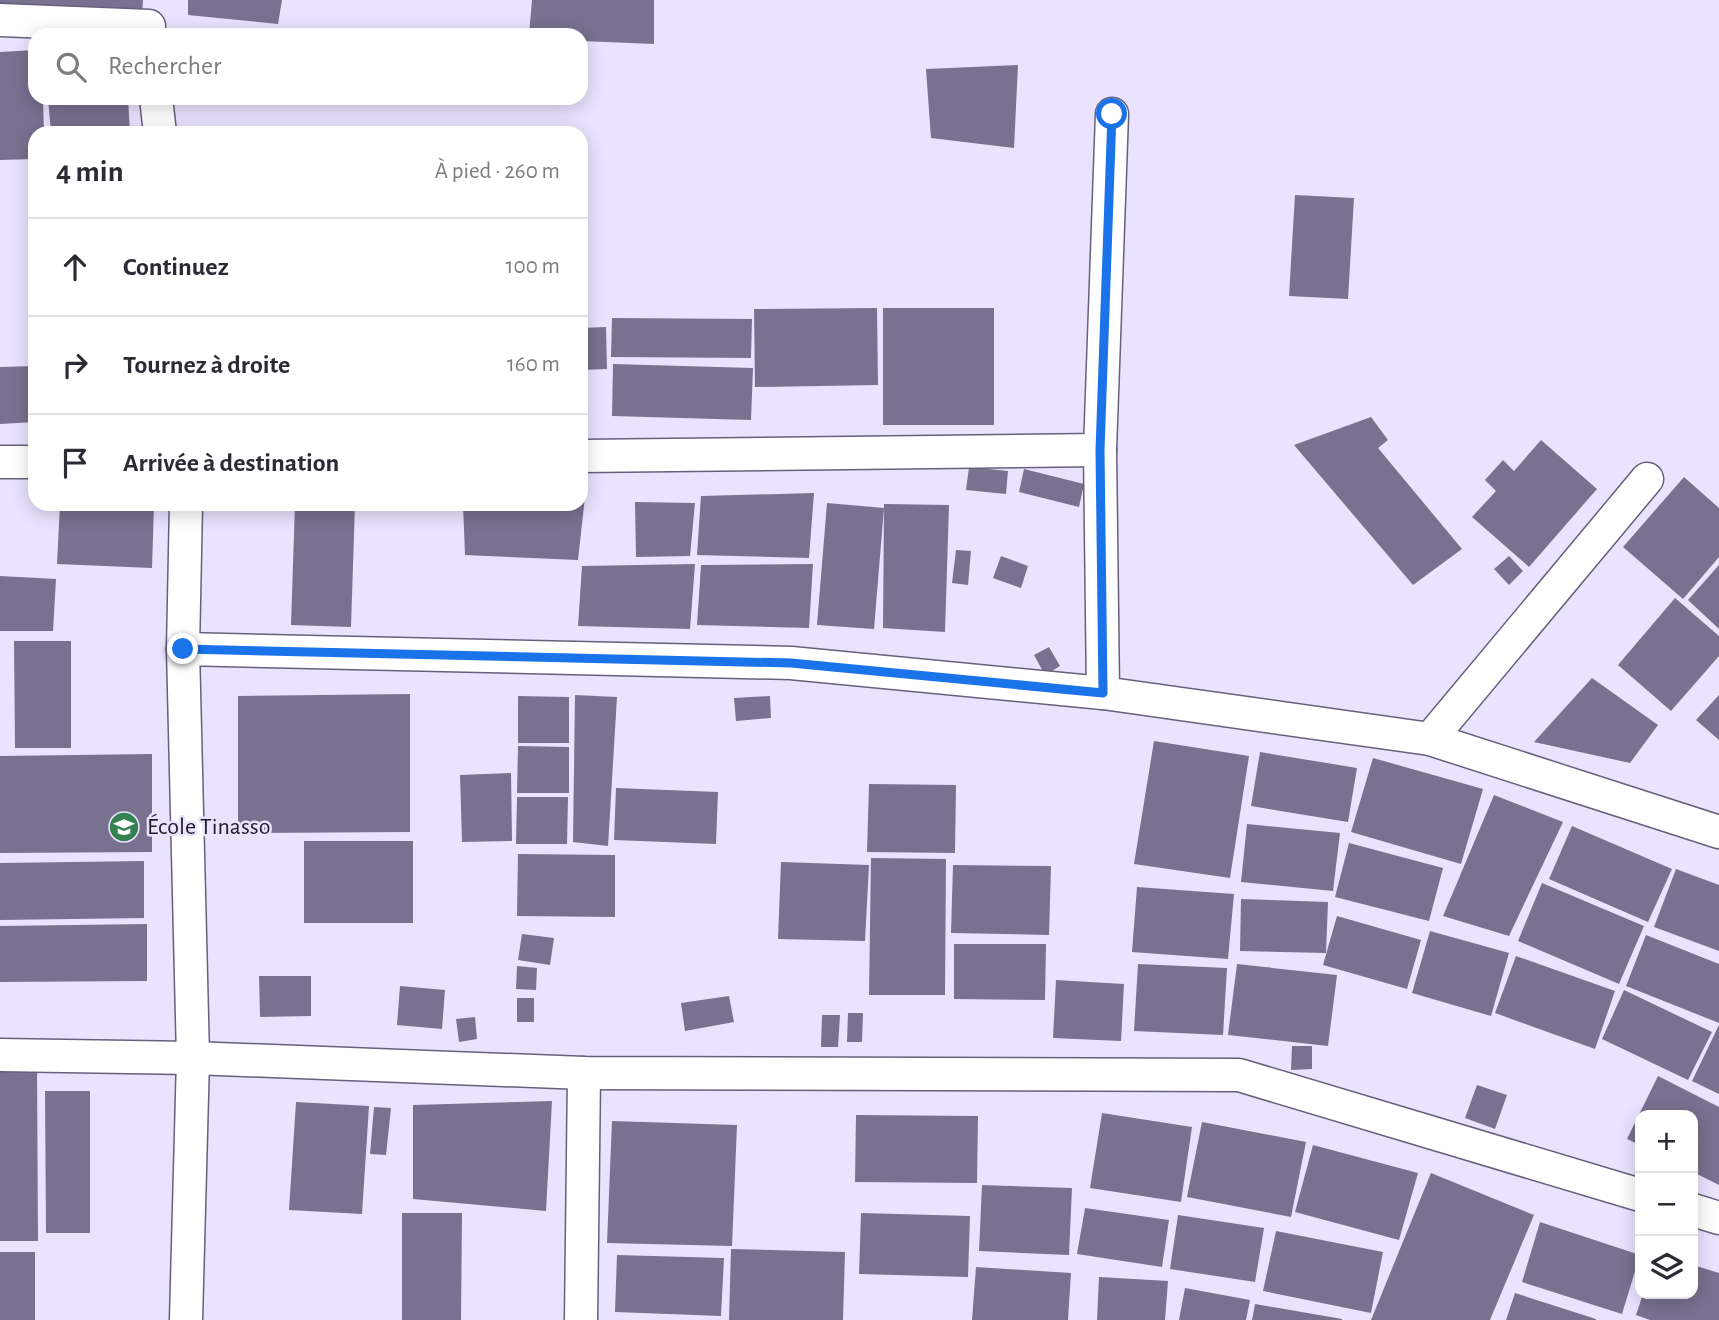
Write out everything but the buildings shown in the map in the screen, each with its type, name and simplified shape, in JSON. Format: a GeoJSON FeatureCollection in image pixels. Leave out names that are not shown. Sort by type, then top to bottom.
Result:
{"type":"FeatureCollection","features":[{"type":"Feature","properties":{"kind":"street"},"geometry":{"type":"LineString","coordinates":[[0,19],[150,20]]}},
{"type":"Feature","properties":{"kind":"street"},"geometry":{"type":"LineString","coordinates":[[157,105],[159,126]]}},
{"type":"Feature","properties":{"kind":"street"},"geometry":{"type":"LineString","coordinates":[[1103,693],[1100,450],[1112,114]]}},
{"type":"Feature","properties":{"kind":"street"},"geometry":{"type":"LineString","coordinates":[[588,456],[1100,450]]}},
{"type":"Feature","properties":{"kind":"street"},"geometry":{"type":"LineString","coordinates":[[0,462],[28,462]]}},
{"type":"Feature","properties":{"kind":"street"},"geometry":{"type":"LineString","coordinates":[[1430,739],[1647,479]]}},
{"type":"Feature","properties":{"kind":"street"},"geometry":{"type":"LineString","coordinates":[[186,511],[183,649],[194,1058],[186,1320]]}},
{"type":"Feature","properties":{"kind":"street"},"geometry":{"type":"LineString","coordinates":[[183,649],[791,663],[1103,693],[1430,739],[1719,832]]}},
{"type":"Feature","properties":{"kind":"street"},"geometry":{"type":"LineString","coordinates":[[0,1055],[194,1058],[584,1073],[1239,1075],[1635,1194]]}},
{"type":"Feature","properties":{"kind":"street"},"geometry":{"type":"LineString","coordinates":[[581,1320],[584,1073]]}},
{"type":"Feature","properties":{"kind":"street"},"geometry":{"type":"LineString","coordinates":[[1698,1212],[1719,1218]]}},
{"type":"Feature","properties":{"kind":"place","name":"École Tinasso"},"geometry":{"type":"Point","coordinates":[124,827]}},
{"type":"Feature","properties":{"kind":"route"},"geometry":{"type":"LineString","coordinates":[[183,649],[791,663],[1103,693],[1100,450],[1112,114]]}}]}
